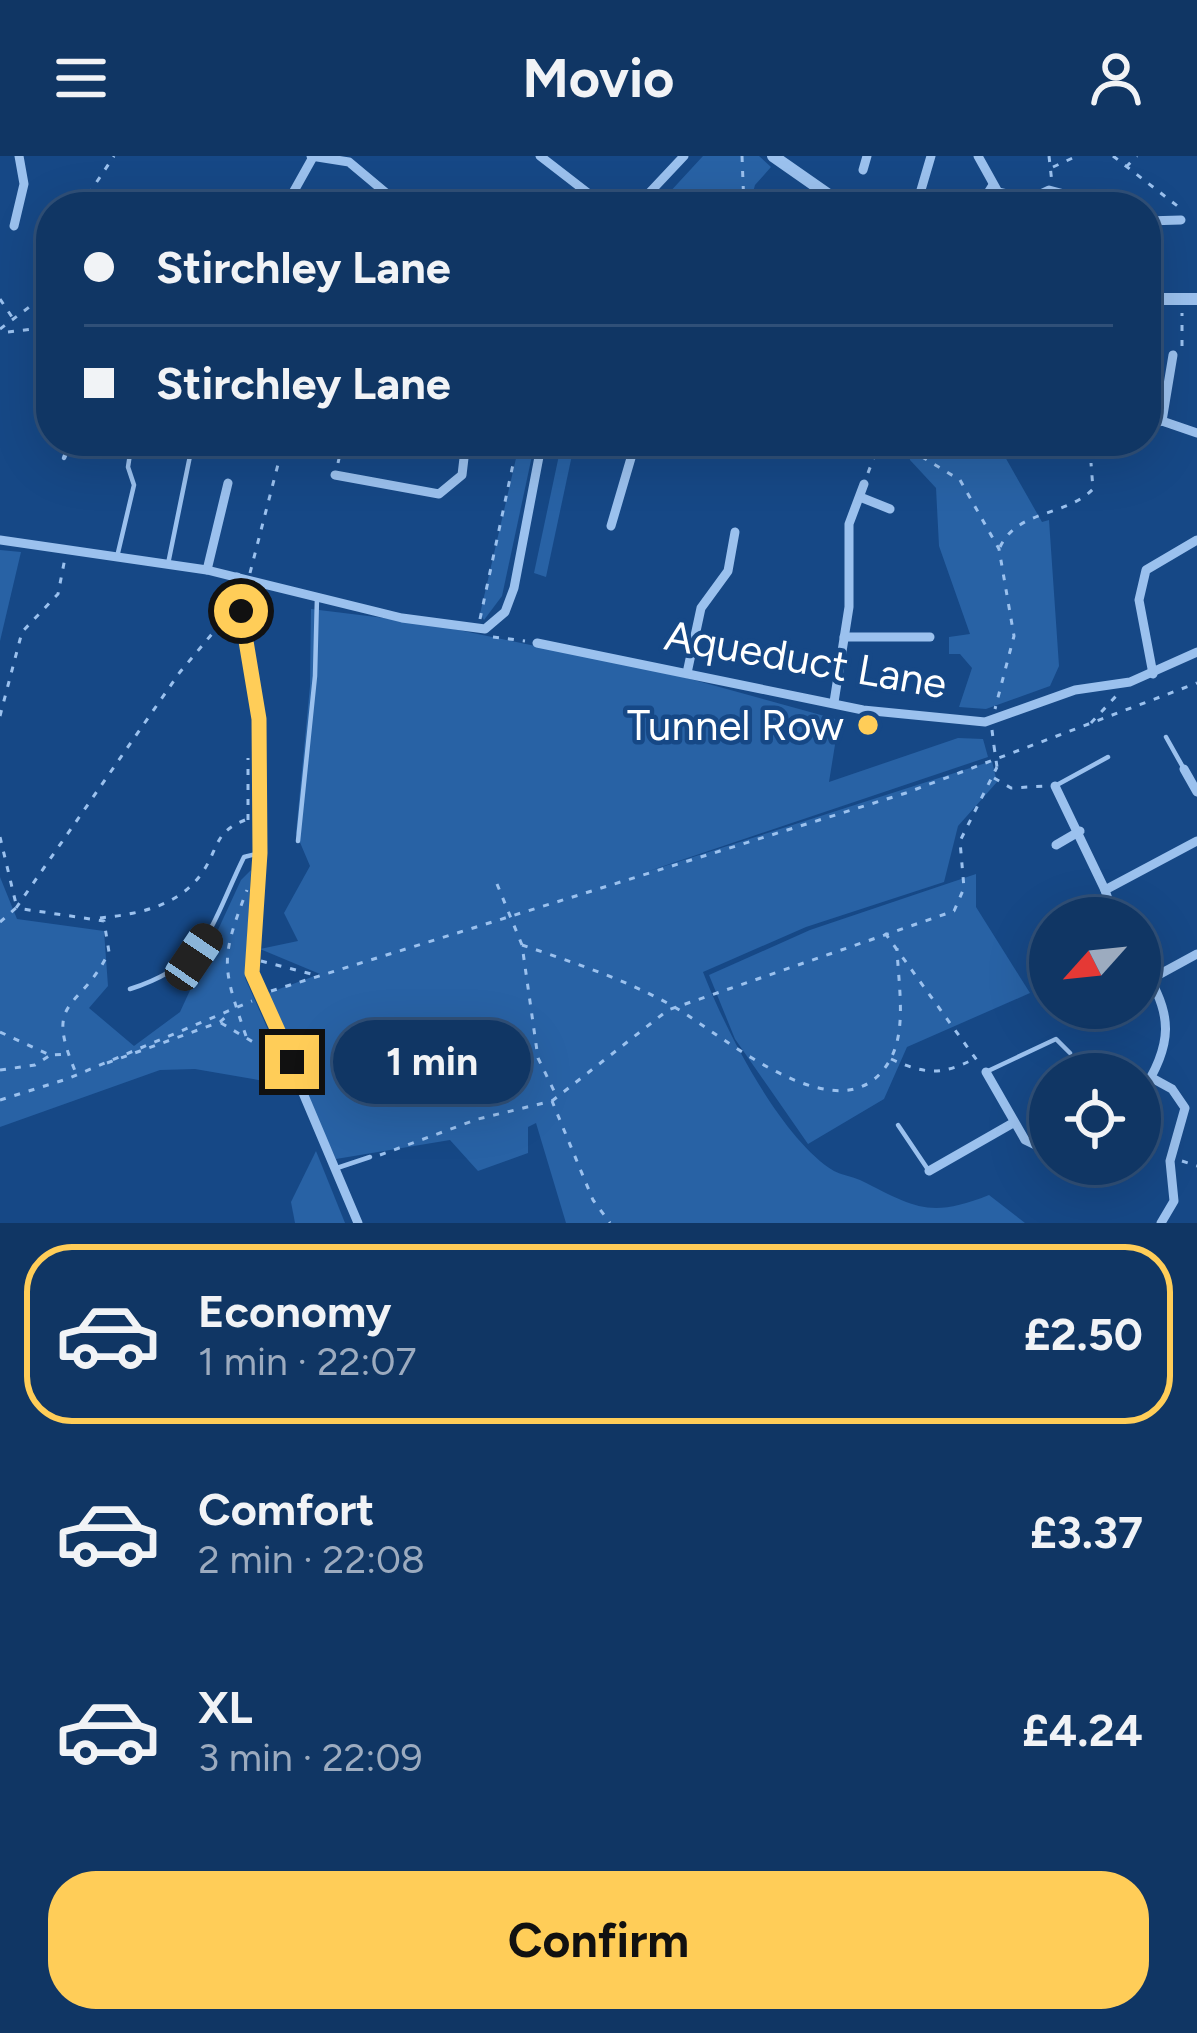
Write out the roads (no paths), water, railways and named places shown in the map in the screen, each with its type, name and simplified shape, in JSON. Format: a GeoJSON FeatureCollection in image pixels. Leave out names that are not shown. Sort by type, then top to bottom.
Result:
{"type":"FeatureCollection","features":[{"type":"Feature","properties":{"kind":"street"},"geometry":{"type":"LineString","coordinates":[[14,226],[23,184],[19,156]]}},
{"type":"Feature","properties":{"kind":"street"},"geometry":{"type":"LineString","coordinates":[[541,156],[587,192]]}},
{"type":"Feature","properties":{"kind":"street"},"geometry":{"type":"LineString","coordinates":[[650,192],[684,156]]}},
{"type":"Feature","properties":{"kind":"street"},"geometry":{"type":"LineString","coordinates":[[773,156],[825,192]]}},
{"type":"Feature","properties":{"kind":"street"},"geometry":{"type":"LineString","coordinates":[[863,170],[867,156]]}},
{"type":"Feature","properties":{"kind":"street"},"geometry":{"type":"LineString","coordinates":[[920,192],[931,156]]}},
{"type":"Feature","properties":{"kind":"street"},"geometry":{"type":"LineString","coordinates":[[978,156],[998,192]]}},
{"type":"Feature","properties":{"kind":"street"},"geometry":{"type":"LineString","coordinates":[[293,192],[312,157],[349,162],[385,192]]}},
{"type":"Feature","properties":{"kind":"street"},"geometry":{"type":"LineString","coordinates":[[989,192],[993,185]]}},
{"type":"Feature","properties":{"kind":"street"},"geometry":{"type":"LineString","coordinates":[[1161,218],[1181,214]]}},
{"type":"Feature","properties":{"kind":"street"},"geometry":{"type":"LineString","coordinates":[[1177,351],[1162,422],[1197,433]]}},
{"type":"Feature","properties":{"kind":"street"},"geometry":{"type":"LineString","coordinates":[[335,475],[439,494],[462,476],[464,456]]}},
{"type":"Feature","properties":{"kind":"street"},"geometry":{"type":"LineString","coordinates":[[0,539],[207,570],[474,631],[497,622],[514,588],[539,456]]}},
{"type":"Feature","properties":{"kind":"street"},"geometry":{"type":"LineString","coordinates":[[611,526],[632,456]]}},
{"type":"Feature","properties":{"kind":"street"},"geometry":{"type":"LineString","coordinates":[[207,570],[216,515],[228,483]]}},
{"type":"Feature","properties":{"kind":"street"},"geometry":{"type":"LineString","coordinates":[[834,702],[844,637],[848,524],[864,484]]}},
{"type":"Feature","properties":{"kind":"street"},"geometry":{"type":"LineString","coordinates":[[860,497],[890,509]]}},
{"type":"Feature","properties":{"kind":"street"},"geometry":{"type":"LineString","coordinates":[[686,673],[701,608],[728,571],[736,532]]}},
{"type":"Feature","properties":{"kind":"street"},"geometry":{"type":"LineString","coordinates":[[1153,674],[1138,600],[1146,570],[1197,540]]}},
{"type":"Feature","properties":{"kind":"street"},"geometry":{"type":"LineString","coordinates":[[242,579],[259,719],[255,994],[292,1062],[358,1223]]}},
{"type":"Feature","properties":{"kind":"street"},"geometry":{"type":"LineString","coordinates":[[844,637],[931,637]]}},
{"type":"Feature","properties":{"kind":"street","name":"Aqueduct Lane"},"geometry":{"type":"LineString","coordinates":[[537,643],[922,718],[992,719],[1075,690],[1130,682],[1197,652]]}},
{"type":"Feature","properties":{"kind":"street"},"geometry":{"type":"LineString","coordinates":[[1184,769],[1197,792]]}},
{"type":"Feature","properties":{"kind":"street"},"geometry":{"type":"LineString","coordinates":[[1055,786],[1107,897]]}},
{"type":"Feature","properties":{"kind":"street"},"geometry":{"type":"LineString","coordinates":[[1056,845],[1080,831]]}},
{"type":"Feature","properties":{"kind":"street"},"geometry":{"type":"LineString","coordinates":[[1105,890],[1197,842]]}},
{"type":"Feature","properties":{"kind":"street"},"geometry":{"type":"LineString","coordinates":[[1161,974],[1197,954]]}},
{"type":"Feature","properties":{"kind":"street"},"geometry":{"type":"LineString","coordinates":[[1161,993],[1167,1030],[1161,1060]]}},
{"type":"Feature","properties":{"kind":"street"},"geometry":{"type":"LineString","coordinates":[[986,1072],[1013,1123],[1029,1142]]}},
{"type":"Feature","properties":{"kind":"street"},"geometry":{"type":"LineString","coordinates":[[1161,1083],[1185,1108],[1171,1157],[1174,1201],[1162,1223]]}},
{"type":"Feature","properties":{"kind":"street"},"geometry":{"type":"LineString","coordinates":[[929,1171],[1013,1123]]}},
{"type":"Feature","properties":{"kind":"lane"},"geometry":{"type":"LineString","coordinates":[[117,557],[134,485],[130,456]]}},
{"type":"Feature","properties":{"kind":"lane"},"geometry":{"type":"LineString","coordinates":[[167,564],[190,456]]}},
{"type":"Feature","properties":{"kind":"lane"},"geometry":{"type":"LineString","coordinates":[[298,842],[316,676],[317,597]]}},
{"type":"Feature","properties":{"kind":"lane"},"geometry":{"type":"LineString","coordinates":[[1166,737],[1184,769]]}},
{"type":"Feature","properties":{"kind":"lane"},"geometry":{"type":"LineString","coordinates":[[1055,786],[1108,758]]}},
{"type":"Feature","properties":{"kind":"lane"},"geometry":{"type":"LineString","coordinates":[[130,989],[160,980],[194,957],[215,926],[244,856],[257,853]]}},
{"type":"Feature","properties":{"kind":"lane"},"geometry":{"type":"LineString","coordinates":[[986,1072],[1053,1040],[1062,1040],[1070,1053]]}},
{"type":"Feature","properties":{"kind":"lane"},"geometry":{"type":"LineString","coordinates":[[898,1125],[929,1171]]}},
{"type":"Feature","properties":{"kind":"lane"},"geometry":{"type":"LineString","coordinates":[[337,1168],[370,1156]]}},
{"type":"Feature","properties":{"kind":"place","name":"Tunnel Row"},"geometry":{"type":"Point","coordinates":[868,725]}}]}
